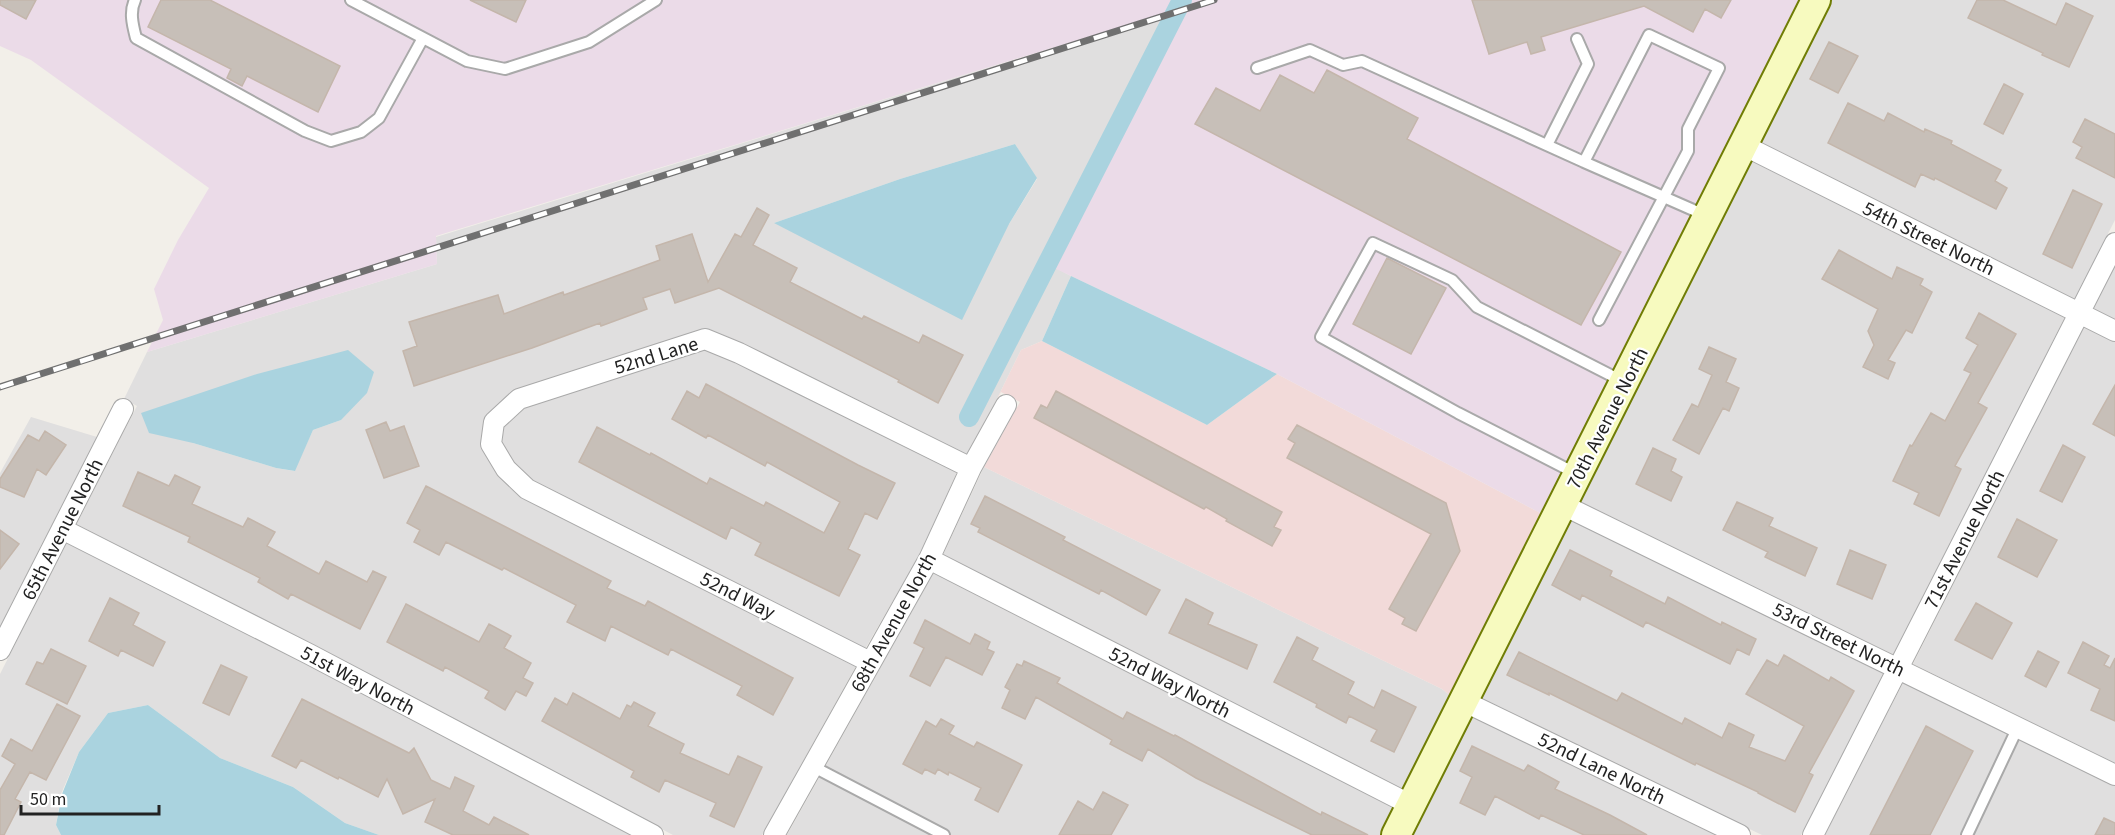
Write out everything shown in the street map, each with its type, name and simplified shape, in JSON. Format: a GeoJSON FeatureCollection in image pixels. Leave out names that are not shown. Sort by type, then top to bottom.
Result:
{"type":"FeatureCollection","features":[{"type":"Feature","properties":{"kind":"street","name":"70th Avenue North"},"geometry":{"type":"LineString","coordinates":[[1396,835],[1816,0]]}},
{"type":"Feature","properties":{"kind":"street","name":"54th Street North"},"geometry":{"type":"LineString","coordinates":[[1743,145],[2115,331]]}},
{"type":"Feature","properties":{"kind":"street","name":"71st Avenue North"},"geometry":{"type":"LineString","coordinates":[[1813,835],[2115,243]]}},
{"type":"Feature","properties":{"kind":"street","name":"52nd Lane"},"geometry":{"type":"LineString","coordinates":[[607,528],[527,489],[506,469],[491,444],[494,422],[519,399],[705,339],[739,353],[971,468]]}},
{"type":"Feature","properties":{"kind":"street","name":"68th Avenue North"},"geometry":{"type":"LineString","coordinates":[[774,835],[929,559],[971,468],[1006,405]]}},
{"type":"Feature","properties":{"kind":"street","name":"65th Avenue North"},"geometry":{"type":"LineString","coordinates":[[0,650],[123,409]]}},
{"type":"Feature","properties":{"kind":"street","name":"53rd Street North"},"geometry":{"type":"LineString","coordinates":[[1563,505],[2115,775]]}},
{"type":"Feature","properties":{"kind":"street","name":"52nd Way"},"geometry":{"type":"LineString","coordinates":[[607,528],[870,662]]}},
{"type":"Feature","properties":{"kind":"street","name":"51st Way North"},"geometry":{"type":"LineString","coordinates":[[62,529],[309,654],[653,835]]}},
{"type":"Feature","properties":{"kind":"street","name":"52nd Way North"},"geometry":{"type":"LineString","coordinates":[[929,559],[1411,805]]}},
{"type":"Feature","properties":{"kind":"street","name":"52nd Lane North"},"geometry":{"type":"LineString","coordinates":[[1463,701],[1740,835]]}},
{"type":"Feature","properties":{"kind":"lane"},"geometry":{"type":"LineString","coordinates":[[135,0],[132,5],[132,23],[136,38],[305,131],[331,141],[361,132],[379,118],[423,38]]}},
{"type":"Feature","properties":{"kind":"lane"},"geometry":{"type":"LineString","coordinates":[[351,0],[468,61],[504,69],[589,42],[656,0]]}},
{"type":"Feature","properties":{"kind":"lane"},"geometry":{"type":"LineString","coordinates":[[1584,162],[1649,35],[1719,68],[1688,129],[1688,151],[1599,320]]}},
{"type":"Feature","properties":{"kind":"lane"},"geometry":{"type":"LineString","coordinates":[[1547,145],[1588,64],[1577,39]]}},
{"type":"Feature","properties":{"kind":"lane"},"geometry":{"type":"LineString","coordinates":[[1257,68],[1310,50],[1343,65],[1362,61],[1707,216]]}},
{"type":"Feature","properties":{"kind":"lane"},"geometry":{"type":"LineString","coordinates":[[1578,475],[1458,413],[1321,337],[1373,243],[1452,280],[1477,307],[1624,382]]}},
{"type":"Feature","properties":{"kind":"lane"},"geometry":{"type":"LineString","coordinates":[[1967,835],[2018,727]]}},
{"type":"Feature","properties":{"kind":"lane"},"geometry":{"type":"LineString","coordinates":[[812,766],[944,835]]}},
{"type":"Feature","properties":{"kind":"shaded area"},"geometry":{"type":"Polygon","coordinates":[[[0,0],[1804,0],[1546,516],[1277,374],[1050,266],[1183,8],[436,236],[437,264],[147,352],[163,320],[154,289],[178,240],[209,188],[31,60],[0,46],[0,0]]]}},
{"type":"Feature","properties":{"kind":"shaded area"},"geometry":{"type":"Polygon","coordinates":[[[1828,0],[2115,0],[2115,220],[2074,300],[1757,142],[1828,0]]]}},
{"type":"Feature","properties":{"kind":"shaded area"},"geometry":{"type":"Polygon","coordinates":[[[1183,8],[1050,265],[1071,276],[1042,341],[1021,350],[966,455],[709,330],[701,330],[515,390],[484,419],[482,448],[499,475],[523,498],[856,666],[762,835],[673,835],[313,646],[76,525],[137,406],[124,399],[147,352],[437,264],[436,237],[1183,8]],[[1015,144],[900,179],[774,223],[1009,224],[1037,179],[1015,144]],[[341,420],[193,443],[276,468],[294,471],[313,430],[341,420]]]}},
{"type":"Feature","properties":{"kind":"shaded area"},"geometry":{"type":"Polygon","coordinates":[[[1748,159],[2065,317],[1894,655],[1577,501],[1748,159]]]}},
{"type":"Feature","properties":{"kind":"shaded area"},"geometry":{"type":"Polygon","coordinates":[[[2115,266],[2115,321],[2093,309],[2115,266]]]}},
{"type":"Feature","properties":{"kind":"shaded area"},"geometry":{"type":"Polygon","coordinates":[[[2084,326],[2115,342],[2115,764],[1913,664],[2084,326]]]}},
{"type":"Feature","properties":{"kind":"shaded area"},"geometry":{"type":"Polygon","coordinates":[[[1042,341],[1207,425],[1277,374],[1546,516],[1453,698],[1442,689],[984,467],[1020,402],[1001,392],[995,403],[1021,350],[1042,341]]]}},
{"type":"Feature","properties":{"kind":"shaded area"},"geometry":{"type":"Polygon","coordinates":[[[706,349],[957,472],[920,554],[865,649],[533,481],[514,463],[502,443],[504,427],[525,408],[706,349]]]}},
{"type":"Feature","properties":{"kind":"shaded area"},"geometry":{"type":"Polygon","coordinates":[[[31,417],[97,437],[0,626],[0,473],[31,417]]]}},
{"type":"Feature","properties":{"kind":"shaded area"},"geometry":{"type":"Polygon","coordinates":[[[984,467],[1442,689],[1453,698],[1406,791],[943,555],[984,467]]]}},
{"type":"Feature","properties":{"kind":"shaded area"},"geometry":{"type":"Polygon","coordinates":[[[1568,518],[1885,672],[1801,835],[1762,835],[1478,698],[1568,518]]]}},
{"type":"Feature","properties":{"kind":"shaded area"},"geometry":{"type":"Polygon","coordinates":[[[67,542],[632,835],[379,835],[345,823],[293,787],[220,758],[148,705],[108,713],[79,752],[61,794],[56,825],[61,835],[0,835],[0,674],[67,542]]]}},
{"type":"Feature","properties":{"kind":"shaded area"},"geometry":{"type":"Polygon","coordinates":[[[934,572],[1397,808],[1384,835],[787,835],[934,572]]]}},
{"type":"Feature","properties":{"kind":"shaded area"},"geometry":{"type":"Polygon","coordinates":[[[1904,681],[2115,785],[2115,835],[1825,835],[1904,681]]]}},
{"type":"Feature","properties":{"kind":"shaded area"},"geometry":{"type":"Polygon","coordinates":[[[1469,715],[1718,835],[1408,835],[1469,715]]]}},
{"type":"Feature","properties":{"kind":"water"},"geometry":{"type":"Polygon","coordinates":[[[1015,144],[1037,178],[1009,224],[962,320],[774,223],[900,179],[1015,144]]]}},
{"type":"Feature","properties":{"kind":"water"},"geometry":{"type":"Polygon","coordinates":[[[1071,276],[1277,374],[1207,425],[1042,341],[1071,276]]]}},
{"type":"Feature","properties":{"kind":"water"},"geometry":{"type":"Polygon","coordinates":[[[348,350],[374,372],[367,393],[341,420],[313,430],[295,471],[276,468],[193,443],[149,433],[141,413],[257,374],[348,350]]]}},
{"type":"Feature","properties":{"kind":"water"},"geometry":{"type":"Polygon","coordinates":[[[148,705],[220,758],[293,787],[345,823],[379,835],[61,835],[56,825],[62,794],[79,752],[108,713],[148,705]]]}},
{"type":"Feature","properties":{"kind":"building"},"geometry":{"type":"Polygon","coordinates":[[[0,0],[36,0],[26,19],[0,5],[0,0]]]}},
{"type":"Feature","properties":{"kind":"building"},"geometry":{"type":"Polygon","coordinates":[[[161,0],[210,0],[340,66],[318,112],[247,76],[242,86],[227,78],[231,69],[148,27],[161,0]]]}},
{"type":"Feature","properties":{"kind":"building"},"geometry":{"type":"Polygon","coordinates":[[[470,0],[526,0],[516,22],[470,0]]]}},
{"type":"Feature","properties":{"kind":"building"},"geometry":{"type":"Polygon","coordinates":[[[1472,0],[1731,0],[1721,18],[1705,9],[1693,32],[1644,6],[1541,37],[1545,50],[1531,54],[1527,42],[1489,54],[1472,0]]]}},
{"type":"Feature","properties":{"kind":"building"},"geometry":{"type":"Polygon","coordinates":[[[1977,0],[2003,0],[2056,25],[2066,3],[2093,16],[2069,67],[1968,18],[1977,0]]]}},
{"type":"Feature","properties":{"kind":"building"},"geometry":{"type":"Polygon","coordinates":[[[1829,42],[1858,56],[1838,93],[1810,79],[1829,42]]]}},
{"type":"Feature","properties":{"kind":"building"},"geometry":{"type":"Polygon","coordinates":[[[1327,70],[1418,118],[1407,139],[1621,252],[1581,325],[1195,124],[1216,88],[1260,111],[1280,75],[1314,93],[1327,70]]]}},
{"type":"Feature","properties":{"kind":"building"},"geometry":{"type":"Polygon","coordinates":[[[2004,84],[2023,94],[2003,134],[1984,124],[2004,84]]]}},
{"type":"Feature","properties":{"kind":"building"},"geometry":{"type":"Polygon","coordinates":[[[1848,103],[1884,121],[1888,113],[1924,132],[1925,129],[1952,141],[1951,144],[2001,170],[1995,181],[2007,188],[1996,209],[1935,178],[1934,180],[1921,174],[1915,187],[1828,143],[1848,103]]]}},
{"type":"Feature","properties":{"kind":"building"},"geometry":{"type":"Polygon","coordinates":[[[2085,119],[2115,134],[2115,178],[2076,158],[2082,147],[2073,142],[2085,119]]]}},
{"type":"Feature","properties":{"kind":"building"},"geometry":{"type":"Polygon","coordinates":[[[2073,190],[2102,204],[2072,268],[2043,254],[2073,190]]]}},
{"type":"Feature","properties":{"kind":"building"},"geometry":{"type":"Polygon","coordinates":[[[757,208],[769,215],[753,245],[797,268],[790,282],[862,319],[864,316],[919,343],[923,335],[963,355],[938,403],[898,382],[899,380],[719,288],[675,303],[670,289],[643,298],[647,309],[414,386],[403,351],[417,346],[409,322],[498,295],[504,314],[660,260],[656,246],[692,234],[708,282],[735,234],[741,237],[757,208]]]}},
{"type":"Feature","properties":{"kind":"building"},"geometry":{"type":"Polygon","coordinates":[[[1839,250],[1892,279],[1897,267],[1923,279],[1920,285],[1932,292],[1912,333],[1906,330],[1888,360],[1895,363],[1888,379],[1863,367],[1874,345],[1868,331],[1878,309],[1822,279],[1839,250]]]}},
{"type":"Feature","properties":{"kind":"building"},"geometry":{"type":"Polygon","coordinates":[[[1387,258],[1446,288],[1411,354],[1353,324],[1387,258]]]}},
{"type":"Feature","properties":{"kind":"building"},"geometry":{"type":"Polygon","coordinates":[[[1979,313],[2016,334],[1978,403],[1987,408],[1955,466],[1961,469],[1939,516],[1914,504],[1919,493],[1893,481],[1910,445],[1912,446],[1931,413],[1945,421],[1971,373],[1964,370],[1978,345],[1966,338],[1979,313]]]}},
{"type":"Feature","properties":{"kind":"building"},"geometry":{"type":"Polygon","coordinates":[[[1709,347],[1736,359],[1726,382],[1739,388],[1729,411],[1723,408],[1699,454],[1673,440],[1692,404],[1698,407],[1712,375],[1699,369],[1709,347]]]}},
{"type":"Feature","properties":{"kind":"building"},"geometry":{"type":"Polygon","coordinates":[[[706,384],[895,483],[877,519],[865,513],[848,549],[860,555],[839,596],[755,555],[761,543],[731,527],[726,539],[579,462],[597,427],[707,484],[710,478],[764,506],[766,502],[824,533],[840,502],[767,462],[765,466],[708,435],[706,438],[672,419],[687,391],[699,398],[706,384]]]}},
{"type":"Feature","properties":{"kind":"building"},"geometry":{"type":"Polygon","coordinates":[[[2115,385],[2115,436],[2093,424],[2115,385]]]}},
{"type":"Feature","properties":{"kind":"building"},"geometry":{"type":"Polygon","coordinates":[[[1056,391],[1282,512],[1274,527],[1281,530],[1272,546],[1226,521],[1227,519],[1206,507],[1204,509],[1034,418],[1041,405],[1047,408],[1056,391]]]}},
{"type":"Feature","properties":{"kind":"building"},"geometry":{"type":"Polygon","coordinates":[[[386,422],[390,431],[404,426],[419,466],[384,478],[366,430],[386,422]]]}},
{"type":"Feature","properties":{"kind":"building"},"geometry":{"type":"Polygon","coordinates":[[[1297,425],[1446,503],[1460,551],[1416,631],[1402,624],[1405,618],[1389,609],[1431,534],[1287,458],[1295,443],[1288,439],[1297,425]]]}},
{"type":"Feature","properties":{"kind":"building"},"geometry":{"type":"Polygon","coordinates":[[[45,431],[66,445],[46,475],[37,469],[24,497],[0,487],[0,479],[28,435],[39,441],[45,431]]]}},
{"type":"Feature","properties":{"kind":"building"},"geometry":{"type":"Polygon","coordinates":[[[2063,445],[2085,457],[2062,502],[2040,491],[2063,445]]]}},
{"type":"Feature","properties":{"kind":"building"},"geometry":{"type":"Polygon","coordinates":[[[1653,448],[1676,459],[1671,471],[1682,477],[1671,501],[1636,484],[1653,448]]]}},
{"type":"Feature","properties":{"kind":"building"},"geometry":{"type":"Polygon","coordinates":[[[138,472],[169,486],[175,475],[200,487],[192,504],[243,527],[248,518],[275,532],[267,546],[319,574],[326,561],[367,582],[373,571],[386,577],[360,629],[291,594],[288,599],[258,582],[260,578],[188,542],[190,537],[123,506],[138,472]]]}},
{"type":"Feature","properties":{"kind":"building"},"geometry":{"type":"Polygon","coordinates":[[[426,486],[611,581],[607,588],[645,606],[648,601],[793,678],[773,715],[737,695],[742,686],[671,649],[668,655],[611,626],[605,641],[567,622],[576,605],[504,568],[502,570],[446,542],[439,555],[414,542],[420,530],[407,523],[426,486]]]}},
{"type":"Feature","properties":{"kind":"building"},"geometry":{"type":"Polygon","coordinates":[[[985,496],[1065,537],[1063,540],[1160,590],[1146,615],[1101,590],[1099,594],[978,532],[980,528],[971,524],[985,496]]]}},
{"type":"Feature","properties":{"kind":"building"},"geometry":{"type":"Polygon","coordinates":[[[1737,502],[1773,518],[1769,526],[1817,548],[1805,576],[1765,557],[1768,552],[1723,530],[1737,502]]]}},
{"type":"Feature","properties":{"kind":"building"},"geometry":{"type":"Polygon","coordinates":[[[2017,519],[2057,540],[2037,577],[1998,557],[2017,519]]]}},
{"type":"Feature","properties":{"kind":"building"},"geometry":{"type":"Polygon","coordinates":[[[0,530],[19,544],[0,569],[0,530]]]}},
{"type":"Feature","properties":{"kind":"building"},"geometry":{"type":"Polygon","coordinates":[[[1570,550],[1612,571],[1610,576],[1665,604],[1668,597],[1721,625],[1722,622],[1756,639],[1749,655],[1737,649],[1730,664],[1646,622],[1643,627],[1582,595],[1580,600],[1552,585],[1570,550]]]}},
{"type":"Feature","properties":{"kind":"building"},"geometry":{"type":"Polygon","coordinates":[[[1850,550],[1886,565],[1872,599],[1837,584],[1850,550]]]}},
{"type":"Feature","properties":{"kind":"building"},"geometry":{"type":"Polygon","coordinates":[[[110,598],[139,613],[133,625],[165,642],[153,666],[121,650],[118,656],[89,641],[110,598]]]}},
{"type":"Feature","properties":{"kind":"building"},"geometry":{"type":"Polygon","coordinates":[[[1186,599],[1213,613],[1208,624],[1257,645],[1247,669],[1169,633],[1186,599]]]}},
{"type":"Feature","properties":{"kind":"building"},"geometry":{"type":"Polygon","coordinates":[[[1976,603],[2012,623],[1992,659],[1955,640],[1976,603]]]}},
{"type":"Feature","properties":{"kind":"building"},"geometry":{"type":"Polygon","coordinates":[[[406,604],[479,642],[489,624],[511,636],[504,648],[531,663],[523,678],[533,683],[526,696],[516,691],[505,710],[485,698],[489,691],[445,667],[443,671],[387,642],[406,604]]]}},
{"type":"Feature","properties":{"kind":"building"},"geometry":{"type":"Polygon","coordinates":[[[925,620],[970,644],[975,634],[990,642],[987,649],[994,652],[982,675],[946,657],[930,686],[910,676],[924,648],[914,643],[925,620]]]}},
{"type":"Feature","properties":{"kind":"building"},"geometry":{"type":"Polygon","coordinates":[[[1297,637],[1318,648],[1312,660],[1354,682],[1348,694],[1374,708],[1382,690],[1416,707],[1394,752],[1371,741],[1377,730],[1349,716],[1346,723],[1316,707],[1317,704],[1274,682],[1297,637]]]}},
{"type":"Feature","properties":{"kind":"building"},"geometry":{"type":"Polygon","coordinates":[[[2083,642],[2109,656],[2104,665],[2110,668],[2115,658],[2115,721],[2091,710],[2100,689],[2068,673],[2083,642]]]}},
{"type":"Feature","properties":{"kind":"building"},"geometry":{"type":"Polygon","coordinates":[[[51,649],[86,666],[67,704],[26,684],[37,662],[43,664],[51,649]]]}},
{"type":"Feature","properties":{"kind":"building"},"geometry":{"type":"Polygon","coordinates":[[[2038,651],[2059,662],[2046,687],[2025,676],[2038,651]]]}},
{"type":"Feature","properties":{"kind":"building"},"geometry":{"type":"Polygon","coordinates":[[[1519,652],[1617,701],[1622,693],[1682,724],[1685,718],[1722,738],[1729,723],[1754,735],[1749,747],[1785,761],[1804,726],[1746,694],[1767,660],[1778,666],[1784,655],[1829,681],[1831,677],[1854,691],[1809,773],[1813,775],[1795,812],[1758,792],[1696,763],[1695,765],[1549,693],[1549,695],[1507,675],[1519,652]]]}},
{"type":"Feature","properties":{"kind":"building"},"geometry":{"type":"Polygon","coordinates":[[[1024,661],[1060,678],[1057,683],[1123,719],[1127,712],[1175,735],[1321,815],[1322,812],[1368,835],[1312,835],[1196,778],[1148,749],[1142,761],[1110,744],[1112,740],[1036,697],[1025,719],[1002,708],[1010,690],[1005,687],[1017,664],[1022,666],[1024,661]]]}},
{"type":"Feature","properties":{"kind":"building"},"geometry":{"type":"Polygon","coordinates":[[[221,665],[247,677],[229,715],[203,703],[221,665]]]}},
{"type":"Feature","properties":{"kind":"building"},"geometry":{"type":"Polygon","coordinates":[[[573,693],[620,719],[627,705],[631,707],[634,702],[655,713],[648,726],[684,744],[680,753],[729,775],[738,756],[762,767],[734,827],[710,816],[716,803],[665,780],[659,792],[631,777],[634,771],[542,721],[555,698],[567,705],[573,693]]]}},
{"type":"Feature","properties":{"kind":"building"},"geometry":{"type":"Polygon","coordinates":[[[302,699],[409,753],[414,748],[431,780],[450,789],[455,777],[474,786],[463,811],[489,825],[494,817],[529,835],[453,835],[425,822],[435,799],[403,814],[387,779],[378,797],[301,760],[296,768],[272,756],[302,699]]]}},
{"type":"Feature","properties":{"kind":"building"},"geometry":{"type":"Polygon","coordinates":[[[57,704],[80,716],[46,780],[30,772],[15,799],[21,802],[4,835],[0,835],[0,790],[15,764],[2,756],[11,739],[32,751],[57,704]]]}},
{"type":"Feature","properties":{"kind":"building"},"geometry":{"type":"Polygon","coordinates":[[[941,719],[954,726],[949,734],[974,747],[977,742],[1022,765],[998,812],[975,800],[981,788],[949,772],[948,775],[938,769],[935,774],[925,769],[922,774],[903,764],[926,721],[936,727],[941,719]]]}},
{"type":"Feature","properties":{"kind":"building"},"geometry":{"type":"Polygon","coordinates":[[[1926,726],[1973,751],[1930,835],[1870,835],[1926,726]]]}},
{"type":"Feature","properties":{"kind":"building"},"geometry":{"type":"Polygon","coordinates":[[[1472,746],[1524,771],[1528,765],[1559,782],[1555,789],[1647,835],[1584,835],[1541,815],[1539,819],[1495,796],[1485,815],[1460,803],[1472,777],[1460,771],[1472,746]]]}},
{"type":"Feature","properties":{"kind":"building"},"geometry":{"type":"Polygon","coordinates":[[[1103,792],[1128,805],[1111,835],[1059,835],[1078,801],[1093,810],[1103,792]]]}},
{"type":"Feature","properties":{"kind":"building"},"geometry":{"type":"Polygon","coordinates":[[[2104,818],[2115,823],[2115,835],[2095,835],[2104,818]]]}},
{"type":"Feature","properties":{"kind":"waterway"},"geometry":{"type":"LineString","coordinates":[[969,417],[1182,0]]}},
{"type":"Feature","properties":{"kind":"railway"},"geometry":{"type":"LineString","coordinates":[[0,387],[1214,0]]}}]}
